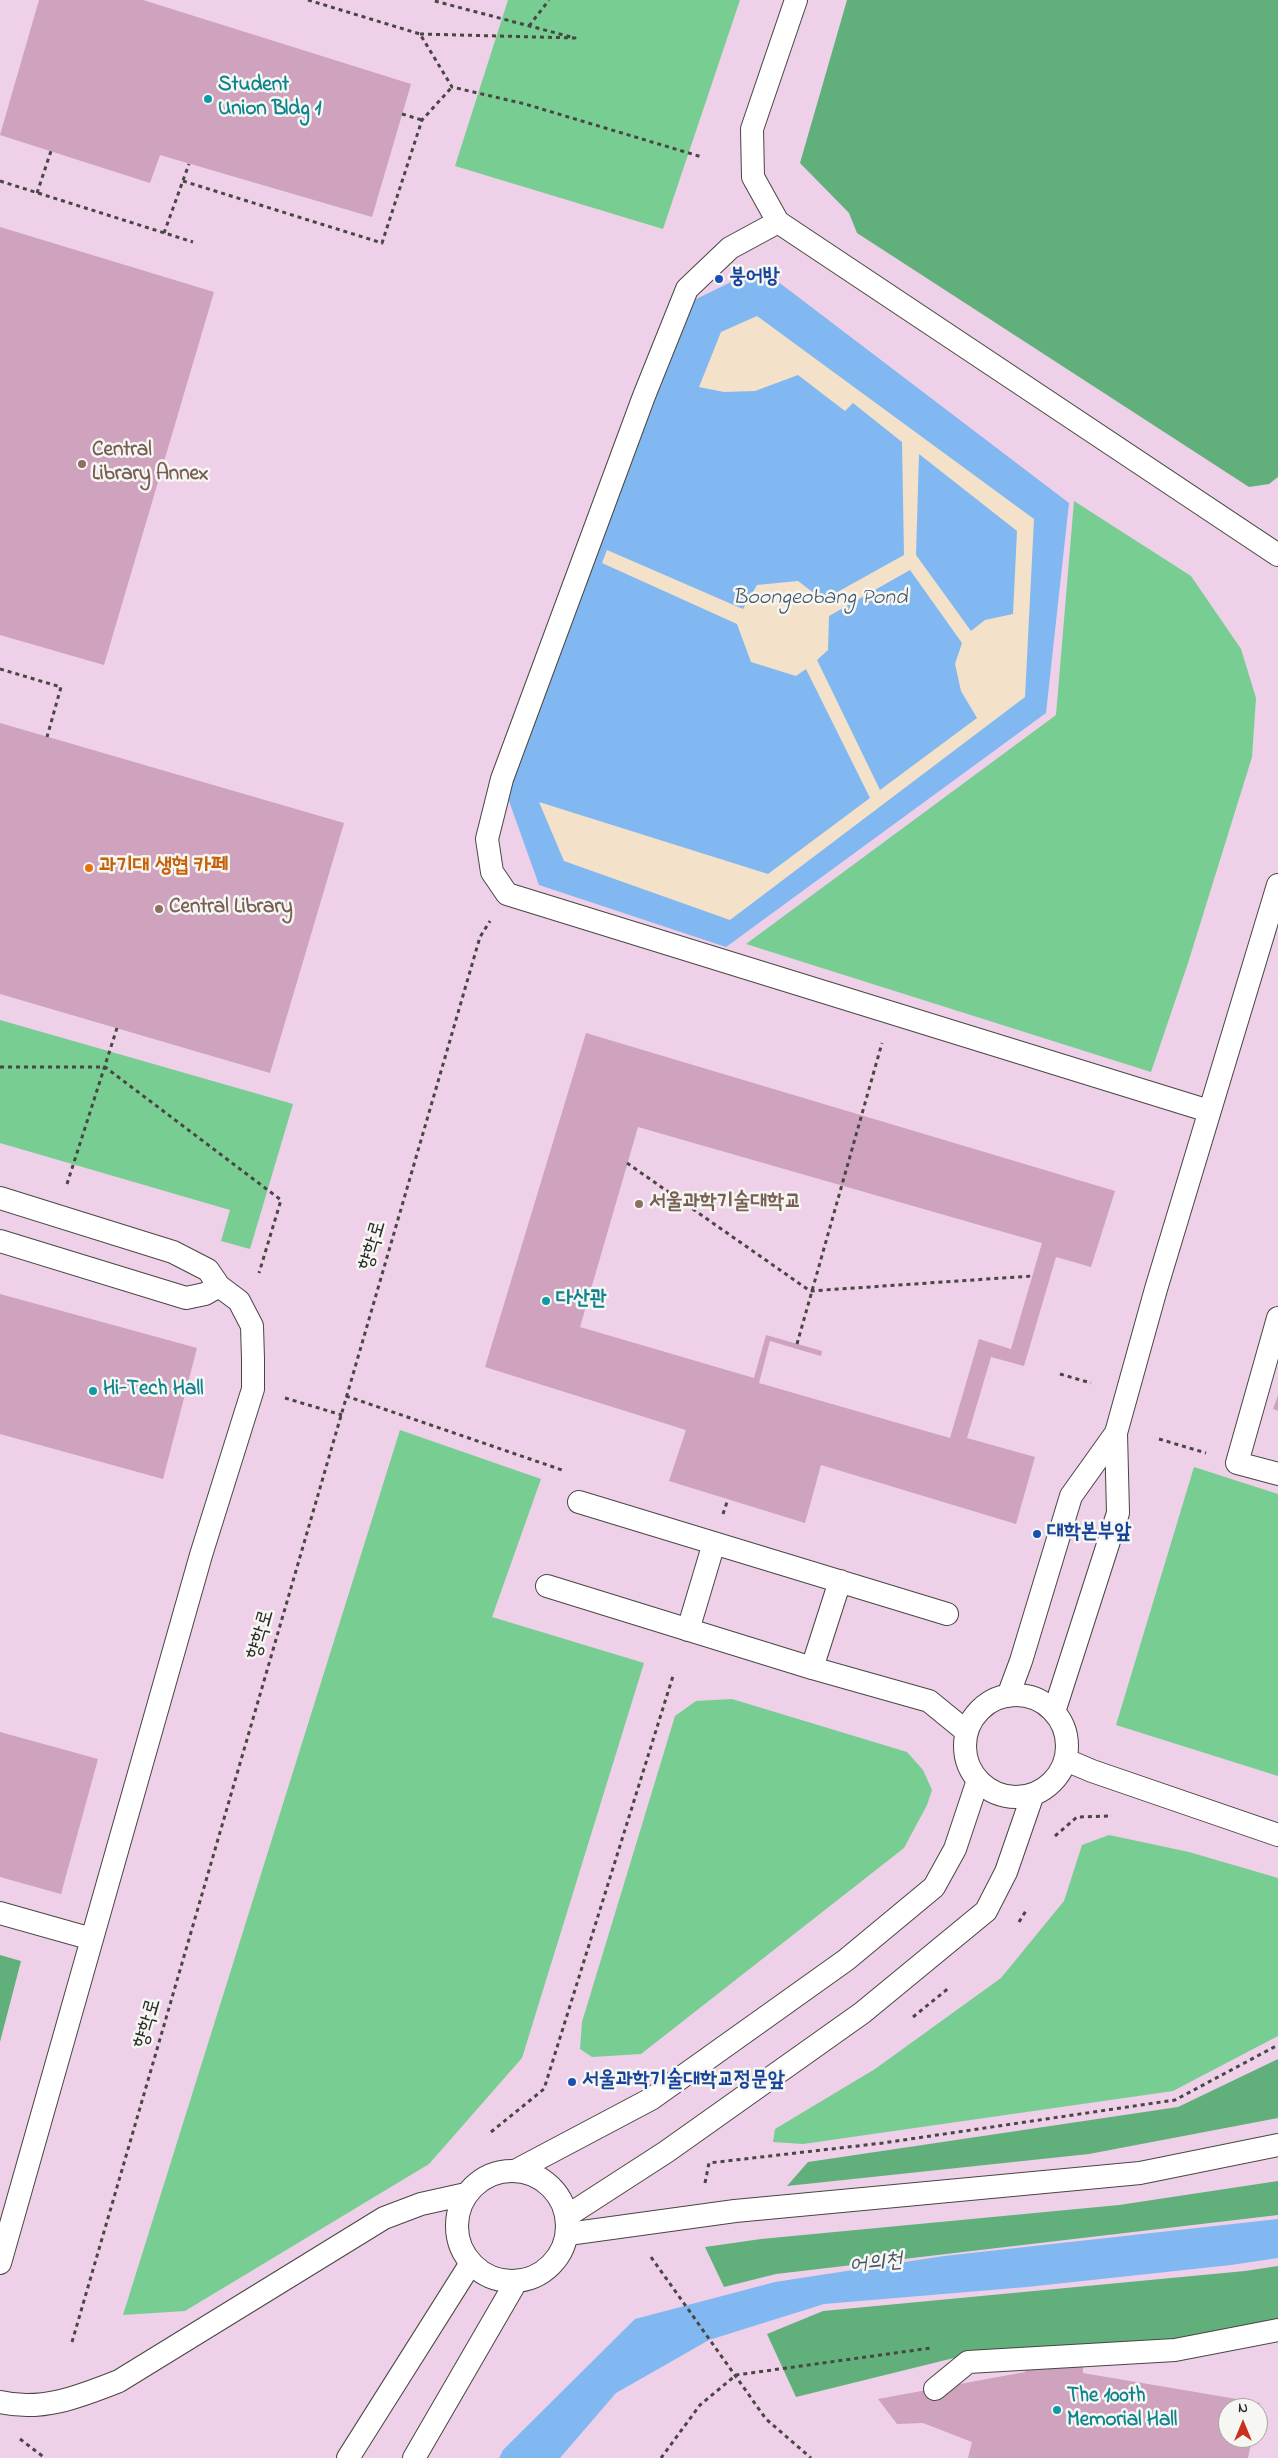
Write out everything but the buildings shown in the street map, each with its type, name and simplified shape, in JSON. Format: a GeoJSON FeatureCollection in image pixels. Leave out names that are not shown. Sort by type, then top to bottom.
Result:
{"type":"FeatureCollection","features":[{"type":"Feature","properties":{"kind":"lane"},"geometry":{"type":"LineString","coordinates":[[796,0],[752,129],[753,176],[778,222],[1278,555]]}},
{"type":"Feature","properties":{"kind":"lane"},"geometry":{"type":"LineString","coordinates":[[778,222],[730,248],[687,289],[644,396],[502,779],[487,840],[492,872],[507,894],[1209,1111]]}},
{"type":"Feature","properties":{"kind":"lane"},"geometry":{"type":"LineString","coordinates":[[1054,1712],[1118,1513],[1116,1433],[1209,1111],[1278,885]]}},
{"type":"Feature","properties":{"kind":"lane"},"geometry":{"type":"LineString","coordinates":[[0,1198],[193,1260],[208,1270],[219,1286],[239,1301],[252,1326],[253,1389],[201,1555],[0,2262]]}},
{"type":"Feature","properties":{"kind":"lane"},"geometry":{"type":"LineString","coordinates":[[0,1241],[186,1298],[205,1294],[219,1286]]}},
{"type":"Feature","properties":{"kind":"lane"},"geometry":{"type":"LineString","coordinates":[[1278,1318],[1238,1463],[1278,1474]]}},
{"type":"Feature","properties":{"kind":"lane"},"geometry":{"type":"LineString","coordinates":[[1008,1696],[1021,1661],[1071,1496],[1116,1433]]}},
{"type":"Feature","properties":{"kind":"lane"},"geometry":{"type":"LineString","coordinates":[[579,1502],[947,1614]]}},
{"type":"Feature","properties":{"kind":"lane"},"geometry":{"type":"LineString","coordinates":[[688,1630],[714,1543]]}},
{"type":"Feature","properties":{"kind":"lane"},"geometry":{"type":"LineString","coordinates":[[812,1668],[840,1581]]}},
{"type":"Feature","properties":{"kind":"lane"},"geometry":{"type":"LineString","coordinates":[[547,1586],[812,1668],[929,1701],[967,1732]]}},
{"type":"Feature","properties":{"kind":"lane"},"geometry":{"type":"LineString","coordinates":[[1008,1696],[1025,1696],[1041,1701],[1054,1712],[1062,1722],[1066,1734],[1066,1760],[1059,1775],[1047,1787],[1033,1794],[1013,1797],[994,1792],[978,1780],[970,1770],[966,1757],[967,1732],[976,1715],[990,1702],[1008,1696]]}},
{"type":"Feature","properties":{"kind":"lane"},"geometry":{"type":"LineString","coordinates":[[1066,1760],[1092,1771],[1278,1835]]}},
{"type":"Feature","properties":{"kind":"lane"},"geometry":{"type":"LineString","coordinates":[[515,2171],[652,2099],[846,1960],[934,1887],[955,1849],[978,1780]]}},
{"type":"Feature","properties":{"kind":"lane"},"geometry":{"type":"LineString","coordinates":[[567,2225],[666,2152],[854,2019],[986,1910],[1006,1872],[1033,1794]]}},
{"type":"Feature","properties":{"kind":"lane"},"geometry":{"type":"LineString","coordinates":[[0,1913],[92,1939]]}},
{"type":"Feature","properties":{"kind":"lane"},"geometry":{"type":"LineString","coordinates":[[567,2225],[1140,2173],[1278,2145]]}},
{"type":"Feature","properties":{"kind":"lane"},"geometry":{"type":"LineString","coordinates":[[515,2171],[533,2175],[549,2184],[560,2199],[567,2225],[562,2252],[550,2267],[534,2277],[516,2282],[500,2280],[484,2274],[471,2263],[461,2248],[456,2230],[459,2211],[466,2194],[479,2181],[496,2173],[515,2171]]}},
{"type":"Feature","properties":{"kind":"lane"},"geometry":{"type":"LineString","coordinates":[[0,2402],[19,2407],[73,2400],[119,2381],[384,2218],[420,2204],[466,2194]]}},
{"type":"Feature","properties":{"kind":"lane"},"geometry":{"type":"LineString","coordinates":[[348,2458],[471,2263]]}},
{"type":"Feature","properties":{"kind":"lane"},"geometry":{"type":"LineString","coordinates":[[414,2458],[516,2282]]}},
{"type":"Feature","properties":{"kind":"lane"},"geometry":{"type":"LineString","coordinates":[[935,2389],[968,2362],[1175,2350],[1278,2330]]}},
{"type":"Feature","properties":{"kind":"path"},"geometry":{"type":"LineString","coordinates":[[308,0],[420,34],[575,38],[431,0]]}},
{"type":"Feature","properties":{"kind":"path"},"geometry":{"type":"LineString","coordinates":[[529,26],[549,0]]}},
{"type":"Feature","properties":{"kind":"path"},"geometry":{"type":"LineString","coordinates":[[420,34],[452,87],[524,104],[702,157]]}},
{"type":"Feature","properties":{"kind":"path"},"geometry":{"type":"LineString","coordinates":[[182,181],[382,243],[422,120],[452,87]]}},
{"type":"Feature","properties":{"kind":"path"},"geometry":{"type":"LineString","coordinates":[[402,114],[422,120]]}},
{"type":"Feature","properties":{"kind":"path"},"geometry":{"type":"LineString","coordinates":[[37,193],[51,151]]}},
{"type":"Feature","properties":{"kind":"path"},"geometry":{"type":"LineString","coordinates":[[164,233],[188,164]]}},
{"type":"Feature","properties":{"kind":"path"},"geometry":{"type":"LineString","coordinates":[[0,181],[193,242]]}},
{"type":"Feature","properties":{"kind":"path"},"geometry":{"type":"LineString","coordinates":[[0,669],[61,687],[48,737]]}},
{"type":"Feature","properties":{"kind":"path","name":"향학로"},"geometry":{"type":"LineString","coordinates":[[72,2342],[480,937]]}},
{"type":"Feature","properties":{"kind":"path"},"geometry":{"type":"LineString","coordinates":[[57,1216],[117,1028]]}},
{"type":"Feature","properties":{"kind":"path"},"geometry":{"type":"LineString","coordinates":[[797,1344],[810,1291],[842,1187],[882,1041]]}},
{"type":"Feature","properties":{"kind":"path"},"geometry":{"type":"LineString","coordinates":[[0,1067],[105,1067],[280,1200],[247,1315]]}},
{"type":"Feature","properties":{"kind":"path"},"geometry":{"type":"LineString","coordinates":[[628,1163],[810,1291],[1032,1276]]}},
{"type":"Feature","properties":{"kind":"path"},"geometry":{"type":"LineString","coordinates":[[1060,1374],[1091,1383]]}},
{"type":"Feature","properties":{"kind":"path"},"geometry":{"type":"LineString","coordinates":[[253,1389],[342,1415]]}},
{"type":"Feature","properties":{"kind":"path"},"geometry":{"type":"LineString","coordinates":[[346,1396],[536,1459]]}},
{"type":"Feature","properties":{"kind":"path"},"geometry":{"type":"LineString","coordinates":[[1158,1439],[1238,1463]]}},
{"type":"Feature","properties":{"kind":"path"},"geometry":{"type":"LineString","coordinates":[[491,2132],[544,2089],[673,1676]]}},
{"type":"Feature","properties":{"kind":"path"},"geometry":{"type":"LineString","coordinates":[[704,2186],[709,2163],[884,2143],[1175,2100],[1278,2045]]}},
{"type":"Feature","properties":{"kind":"path"},"geometry":{"type":"LineString","coordinates":[[657,2265],[766,2419],[811,2458]]}},
{"type":"Feature","properties":{"kind":"shaded area","name":"서울과학기술대학교"},"geometry":{"type":"Polygon","coordinates":[[[0,0],[1278,0],[1278,2458],[0,2458],[0,0]]]}},
{"type":"Feature","properties":{"kind":"green space"},"geometry":{"type":"Polygon","coordinates":[[[508,0],[740,0],[663,229],[455,166],[508,0]]]}},
{"type":"Feature","properties":{"kind":"green space"},"geometry":{"type":"Polygon","coordinates":[[[847,0],[1278,0],[1278,477],[1269,484],[1249,487],[857,233],[849,213],[800,163],[847,0]]]}},
{"type":"Feature","properties":{"kind":"green space"},"geometry":{"type":"Polygon","coordinates":[[[1074,501],[1191,576],[1241,649],[1256,698],[1252,757],[1188,963],[1151,1072],[746,944],[1056,715],[1074,501]]]}},
{"type":"Feature","properties":{"kind":"green space"},"geometry":{"type":"Polygon","coordinates":[[[0,1020],[293,1104],[250,1249],[221,1241],[230,1210],[0,1143],[0,1020]]]}},
{"type":"Feature","properties":{"kind":"green space"},"geometry":{"type":"Polygon","coordinates":[[[400,1430],[541,1479],[492,1617],[644,1663],[522,2058],[429,2164],[185,2311],[123,2315],[400,1430]]]}},
{"type":"Feature","properties":{"kind":"green space"},"geometry":{"type":"Polygon","coordinates":[[[1194,1467],[1278,1494],[1278,1776],[1116,1725],[1194,1467]]]}},
{"type":"Feature","properties":{"kind":"green space"},"geometry":{"type":"Polygon","coordinates":[[[732,1699],[907,1752],[923,1770],[932,1790],[927,1805],[904,1848],[641,2054],[592,2057],[580,2049],[582,2022],[675,1716],[696,1701],[732,1699]]]}},
{"type":"Feature","properties":{"kind":"green space"},"geometry":{"type":"Polygon","coordinates":[[[1109,1835],[1189,1852],[1278,1878],[1278,2036],[1173,2091],[803,2144],[773,2142],[775,2129],[875,2069],[1001,1978],[1064,1901],[1082,1845],[1109,1835]]]}},
{"type":"Feature","properties":{"kind":"green space"},"geometry":{"type":"Polygon","coordinates":[[[0,1955],[21,1961],[0,2042],[0,1955]]]}},
{"type":"Feature","properties":{"kind":"green space"},"geometry":{"type":"Polygon","coordinates":[[[1278,2059],[1278,2118],[1089,2154],[787,2186],[808,2162],[1178,2107],[1278,2059]]]}},
{"type":"Feature","properties":{"kind":"green space"},"geometry":{"type":"Polygon","coordinates":[[[1278,2181],[1278,2215],[776,2274],[724,2287],[705,2247],[761,2239],[1119,2205],[1278,2181]]]}},
{"type":"Feature","properties":{"kind":"green space"},"geometry":{"type":"Polygon","coordinates":[[[1278,2266],[1278,2320],[1161,2342],[962,2356],[796,2397],[767,2334],[823,2311],[1245,2271],[1278,2266]]]}},
{"type":"Feature","properties":{"kind":"water","name":"Boongeobang Pond"},"geometry":{"type":"Polygon","coordinates":[[[760,268],[1069,503],[1046,713],[726,947],[539,885],[504,787],[692,301],[760,268]]]}},
{"type":"Feature","properties":{"kind":"water"},"geometry":{"type":"Polygon","coordinates":[[[1278,2219],[1278,2258],[1231,2265],[1027,2287],[824,2304],[709,2340],[616,2393],[560,2458],[499,2458],[503,2450],[635,2319],[775,2282],[944,2256],[1278,2219]]]}},
{"type":"Feature","properties":{"kind":"pier"},"geometry":{"type":"Polygon","coordinates":[[[757,316],[1034,519],[1025,697],[730,920],[564,861],[539,802],[768,874],[870,798],[806,669],[796,676],[751,662],[737,624],[602,563],[607,550],[743,609],[757,585],[798,581],[823,600],[904,555],[902,442],[853,403],[845,411],[798,375],[755,391],[724,392],[699,387],[721,332],[757,316]],[[919,454],[916,555],[971,631],[985,620],[1013,614],[1017,531],[919,454]],[[910,570],[829,616],[828,650],[817,660],[880,790],[977,718],[961,691],[955,664],[962,643],[910,570]]]}},
{"type":"Feature","properties":{"kind":"place","name":"Student Union Bldg 1"},"geometry":{"type":"Point","coordinates":[208,99]}},
{"type":"Feature","properties":{"kind":"place","name":"붕어방"},"geometry":{"type":"Point","coordinates":[719,279]}},
{"type":"Feature","properties":{"kind":"place","name":"Central Library Annex"},"geometry":{"type":"Point","coordinates":[82,464]}},
{"type":"Feature","properties":{"kind":"place","name":"과기대 생협 카페"},"geometry":{"type":"Point","coordinates":[89,868]}},
{"type":"Feature","properties":{"kind":"place","name":"Central Library"},"geometry":{"type":"Point","coordinates":[159,909]}},
{"type":"Feature","properties":{"kind":"place","name":"서울과학기술대학교"},"geometry":{"type":"Point","coordinates":[639,1204]}},
{"type":"Feature","properties":{"kind":"place","name":"다산관"},"geometry":{"type":"Point","coordinates":[546,1301]}},
{"type":"Feature","properties":{"kind":"place","name":"Hi-Tech Hall"},"geometry":{"type":"Point","coordinates":[93,1391]}},
{"type":"Feature","properties":{"kind":"place","name":"대학본부앞"},"geometry":{"type":"Point","coordinates":[1037,1534]}},
{"type":"Feature","properties":{"kind":"place","name":"서울과학기술대학교정문앞"},"geometry":{"type":"Point","coordinates":[572,2082]}},
{"type":"Feature","properties":{"kind":"place","name":"The 100th Memorial Hall"},"geometry":{"type":"Point","coordinates":[1057,2410]}},
{"type":"Feature","properties":{"kind":"water label","name":"어의천"},"geometry":{"type":"Point","coordinates":[876,2265]}}]}
